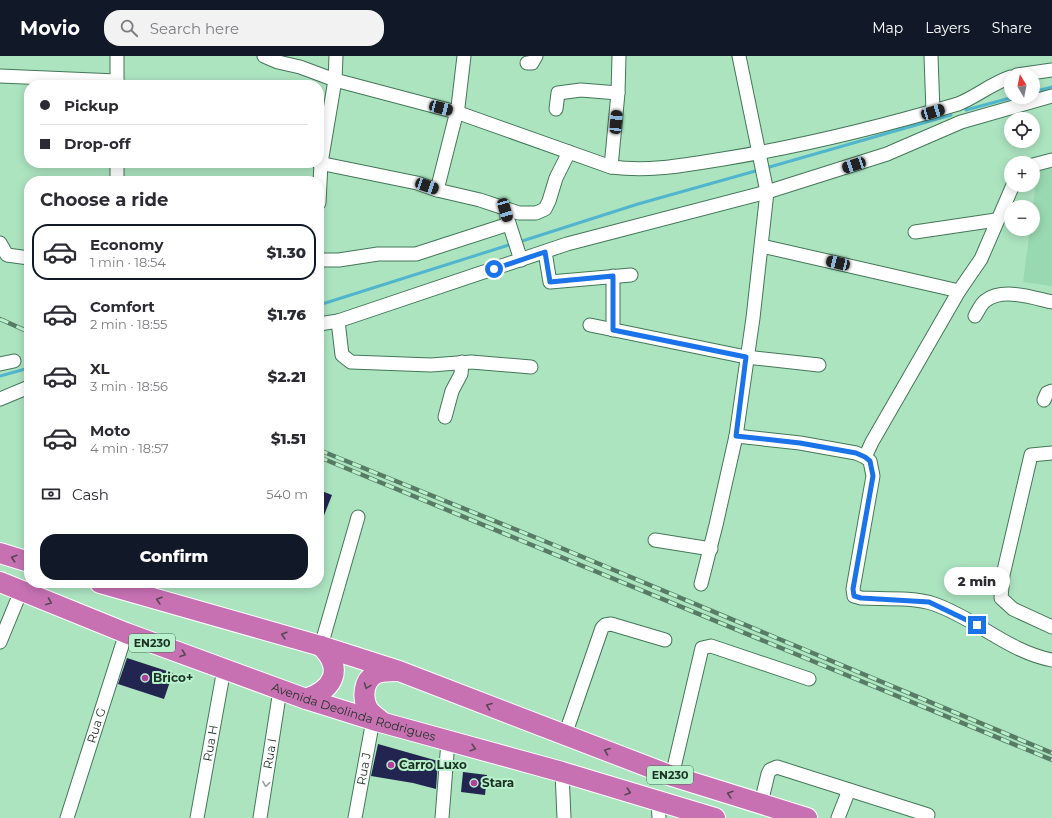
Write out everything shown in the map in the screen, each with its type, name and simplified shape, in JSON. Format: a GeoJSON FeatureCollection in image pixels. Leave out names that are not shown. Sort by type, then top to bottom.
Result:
{"type":"FeatureCollection","features":[{"type":"Feature","properties":{"kind":"highway"},"geometry":{"type":"LineString","coordinates":[[0,553],[24,560]]}},
{"type":"Feature","properties":{"kind":"highway","name":"Avenida Deolinda Rodrigues"},"geometry":{"type":"LineString","coordinates":[[0,582],[126,633],[306,699],[377,721],[562,772],[659,810],[715,818]]}},
{"type":"Feature","properties":{"kind":"highway","name":"EN230"},"geometry":{"type":"LineString","coordinates":[[118,588],[321,646],[399,671],[672,776],[807,818]]}},
{"type":"Feature","properties":{"kind":"highway"},"geometry":{"type":"LineString","coordinates":[[306,699],[323,692],[330,684],[333,673],[333,664],[330,655],[321,646]]}},
{"type":"Feature","properties":{"kind":"highway"},"geometry":{"type":"LineString","coordinates":[[377,721],[368,709],[364,697],[365,687],[375,674],[387,671],[399,671]]}},
{"type":"Feature","properties":{"kind":"street"},"geometry":{"type":"LineString","coordinates":[[117,56],[117,80]]}},
{"type":"Feature","properties":{"kind":"street"},"geometry":{"type":"LineString","coordinates":[[264,56],[278,62],[300,67],[335,80],[456,112],[611,167],[649,170],[760,157],[933,112],[959,113],[1052,96]]}},
{"type":"Feature","properties":{"kind":"street"},"geometry":{"type":"LineString","coordinates":[[324,141],[335,80],[336,56]]}},
{"type":"Feature","properties":{"kind":"street"},"geometry":{"type":"LineString","coordinates":[[437,190],[456,112],[464,56]]}},
{"type":"Feature","properties":{"kind":"street"},"geometry":{"type":"LineString","coordinates":[[611,167],[618,93],[619,56]]}},
{"type":"Feature","properties":{"kind":"street"},"geometry":{"type":"LineString","coordinates":[[701,584],[711,549],[736,436],[768,192],[740,56]]}},
{"type":"Feature","properties":{"kind":"street"},"geometry":{"type":"LineString","coordinates":[[931,56],[933,112]]}},
{"type":"Feature","properties":{"kind":"street"},"geometry":{"type":"LineString","coordinates":[[1040,72],[1052,70]]}},
{"type":"Feature","properties":{"kind":"street"},"geometry":{"type":"LineString","coordinates":[[0,76],[59,77],[88,80]]}},
{"type":"Feature","properties":{"kind":"street"},"geometry":{"type":"LineString","coordinates":[[324,323],[338,321],[520,256],[545,252],[575,242],[768,192],[880,156],[959,113],[972,98],[1004,79]]}},
{"type":"Feature","properties":{"kind":"street"},"geometry":{"type":"LineString","coordinates":[[556,109],[558,93],[581,90],[618,93]]}},
{"type":"Feature","properties":{"kind":"street"},"geometry":{"type":"LineString","coordinates":[[324,164],[417,183],[437,190],[480,200],[505,210],[528,214],[536,213],[544,208],[549,201],[556,178],[569,152]]}},
{"type":"Feature","properties":{"kind":"street"},"geometry":{"type":"LineString","coordinates":[[1040,163],[1052,160]]}},
{"type":"Feature","properties":{"kind":"street"},"geometry":{"type":"LineString","coordinates":[[865,457],[872,442],[959,291],[981,259],[996,220],[1010,192]]}},
{"type":"Feature","properties":{"kind":"street"},"geometry":{"type":"LineString","coordinates":[[505,210],[520,256]]}},
{"type":"Feature","properties":{"kind":"street"},"geometry":{"type":"LineString","coordinates":[[914,232],[996,220]]}},
{"type":"Feature","properties":{"kind":"street"},"geometry":{"type":"LineString","coordinates":[[324,260],[339,260],[378,254],[416,254],[511,228]]}},
{"type":"Feature","properties":{"kind":"street"},"geometry":{"type":"LineString","coordinates":[[0,243],[7,255],[24,257]]}},
{"type":"Feature","properties":{"kind":"street"},"geometry":{"type":"LineString","coordinates":[[762,246],[959,291]]}},
{"type":"Feature","properties":{"kind":"street"},"geometry":{"type":"LineString","coordinates":[[545,252],[550,282],[631,275]]}},
{"type":"Feature","properties":{"kind":"street"},"geometry":{"type":"LineString","coordinates":[[613,276],[613,330]]}},
{"type":"Feature","properties":{"kind":"street"},"geometry":{"type":"LineString","coordinates":[[975,316],[984,302],[992,296],[1009,294],[1052,302]]}},
{"type":"Feature","properties":{"kind":"street"},"geometry":{"type":"LineString","coordinates":[[338,321],[342,355],[351,362],[431,365],[462,362],[531,367]]}},
{"type":"Feature","properties":{"kind":"street"},"geometry":{"type":"LineString","coordinates":[[590,326],[746,357],[819,365]]}},
{"type":"Feature","properties":{"kind":"street"},"geometry":{"type":"LineString","coordinates":[[0,364],[14,361]]}},
{"type":"Feature","properties":{"kind":"street"},"geometry":{"type":"LineString","coordinates":[[445,417],[452,391],[461,374],[462,362]]}},
{"type":"Feature","properties":{"kind":"street"},"geometry":{"type":"LineString","coordinates":[[0,399],[24,390]]}},
{"type":"Feature","properties":{"kind":"street"},"geometry":{"type":"LineString","coordinates":[[736,436],[800,443],[844,451],[865,457],[873,468],[873,476],[853,589],[854,596],[861,598],[929,602],[964,617],[1018,648],[1052,660]]}},
{"type":"Feature","properties":{"kind":"street"},"geometry":{"type":"LineString","coordinates":[[1052,453],[1030,455],[1003,574],[1001,598],[1013,609],[1052,627]]}},
{"type":"Feature","properties":{"kind":"street"},"geometry":{"type":"LineString","coordinates":[[321,646],[358,517]]}},
{"type":"Feature","properties":{"kind":"street"},"geometry":{"type":"LineString","coordinates":[[655,540],[711,549]]}},
{"type":"Feature","properties":{"kind":"street"},"geometry":{"type":"LineString","coordinates":[[0,642],[21,591]]}},
{"type":"Feature","properties":{"kind":"street"},"geometry":{"type":"LineString","coordinates":[[565,735],[602,628],[605,625],[611,624],[665,640]]}},
{"type":"Feature","properties":{"kind":"street","name":"Rua G"},"geometry":{"type":"LineString","coordinates":[[67,818],[126,633]]}},
{"type":"Feature","properties":{"kind":"street"},"geometry":{"type":"LineString","coordinates":[[672,776],[702,648],[711,646],[809,679]]}},
{"type":"Feature","properties":{"kind":"street","name":"Rua H"},"geometry":{"type":"LineString","coordinates":[[197,818],[224,669]]}},
{"type":"Feature","properties":{"kind":"street","name":"Rua I"},"geometry":{"type":"LineString","coordinates":[[260,818],[280,690]]}},
{"type":"Feature","properties":{"kind":"street","name":"Rua J"},"geometry":{"type":"LineString","coordinates":[[355,818],[377,721]]}},
{"type":"Feature","properties":{"kind":"street"},"geometry":{"type":"LineString","coordinates":[[442,818],[448,741]]}},
{"type":"Feature","properties":{"kind":"street"},"geometry":{"type":"LineString","coordinates":[[761,803],[768,774],[770,770],[777,767],[928,815]]}},
{"type":"Feature","properties":{"kind":"street"},"geometry":{"type":"LineString","coordinates":[[562,772],[564,818]]}},
{"type":"Feature","properties":{"kind":"street"},"geometry":{"type":"LineString","coordinates":[[838,818],[849,790]]}},
{"type":"Feature","properties":{"kind":"shaded area"},"geometry":{"type":"Polygon","coordinates":[[[1052,165],[1052,286],[1023,282],[1029,236],[1040,236],[1040,200],[1034,200],[1035,192],[1040,192],[1040,168],[1052,165]]]}},
{"type":"Feature","properties":{"kind":"building"},"geometry":{"type":"Polygon","coordinates":[[[324,492],[332,495],[324,515],[324,492]]]}},
{"type":"Feature","properties":{"kind":"building","name":"Brico+"},"geometry":{"type":"Polygon","coordinates":[[[127,658],[173,673],[164,699],[118,684],[127,658]]]}},
{"type":"Feature","properties":{"kind":"building"},"geometry":{"type":"Polygon","coordinates":[[[378,744],[438,761],[436,789],[413,783],[371,776],[378,744]]]}},
{"type":"Feature","properties":{"kind":"building","name":"Stara"},"geometry":{"type":"Polygon","coordinates":[[[463,772],[487,775],[485,795],[461,792],[463,772]]]}},
{"type":"Feature","properties":{"kind":"waterway"},"geometry":{"type":"LineString","coordinates":[[1040,90],[1052,87]]}},
{"type":"Feature","properties":{"kind":"waterway"},"geometry":{"type":"LineString","coordinates":[[966,110],[1004,100]]}},
{"type":"Feature","properties":{"kind":"waterway"},"geometry":{"type":"LineString","coordinates":[[766,168],[951,115]]}},
{"type":"Feature","properties":{"kind":"waterway"},"geometry":{"type":"LineString","coordinates":[[519,242],[638,204],[759,170]]}},
{"type":"Feature","properties":{"kind":"waterway"},"geometry":{"type":"LineString","coordinates":[[324,303],[512,244]]}},
{"type":"Feature","properties":{"kind":"waterway"},"geometry":{"type":"LineString","coordinates":[[0,376],[24,369]]}},
{"type":"Feature","properties":{"kind":"railway"},"geometry":{"type":"LineString","coordinates":[[0,319],[24,330]]}},
{"type":"Feature","properties":{"kind":"railway"},"geometry":{"type":"LineString","coordinates":[[324,452],[554,545],[1052,753]]}},
{"type":"Feature","properties":{"kind":"railway"},"geometry":{"type":"LineString","coordinates":[[324,459],[1052,760]]}},
{"type":"Feature","properties":{"kind":"place","name":"Brico+"},"geometry":{"type":"Point","coordinates":[145,678]}},
{"type":"Feature","properties":{"kind":"place","name":"Carro Luxo"},"geometry":{"type":"Point","coordinates":[391,765]}},
{"type":"Feature","properties":{"kind":"place","name":"Stara"},"geometry":{"type":"Point","coordinates":[474,783]}},
{"type":"Feature","properties":{"kind":"route"},"geometry":{"type":"LineString","coordinates":[[494,269],[545,252],[550,282],[613,276],[613,330],[746,357],[736,436],[800,443],[856,453],[870,461],[873,468],[873,476],[853,589],[854,596],[857,598],[929,602],[964,617],[977,625]]}}]}
